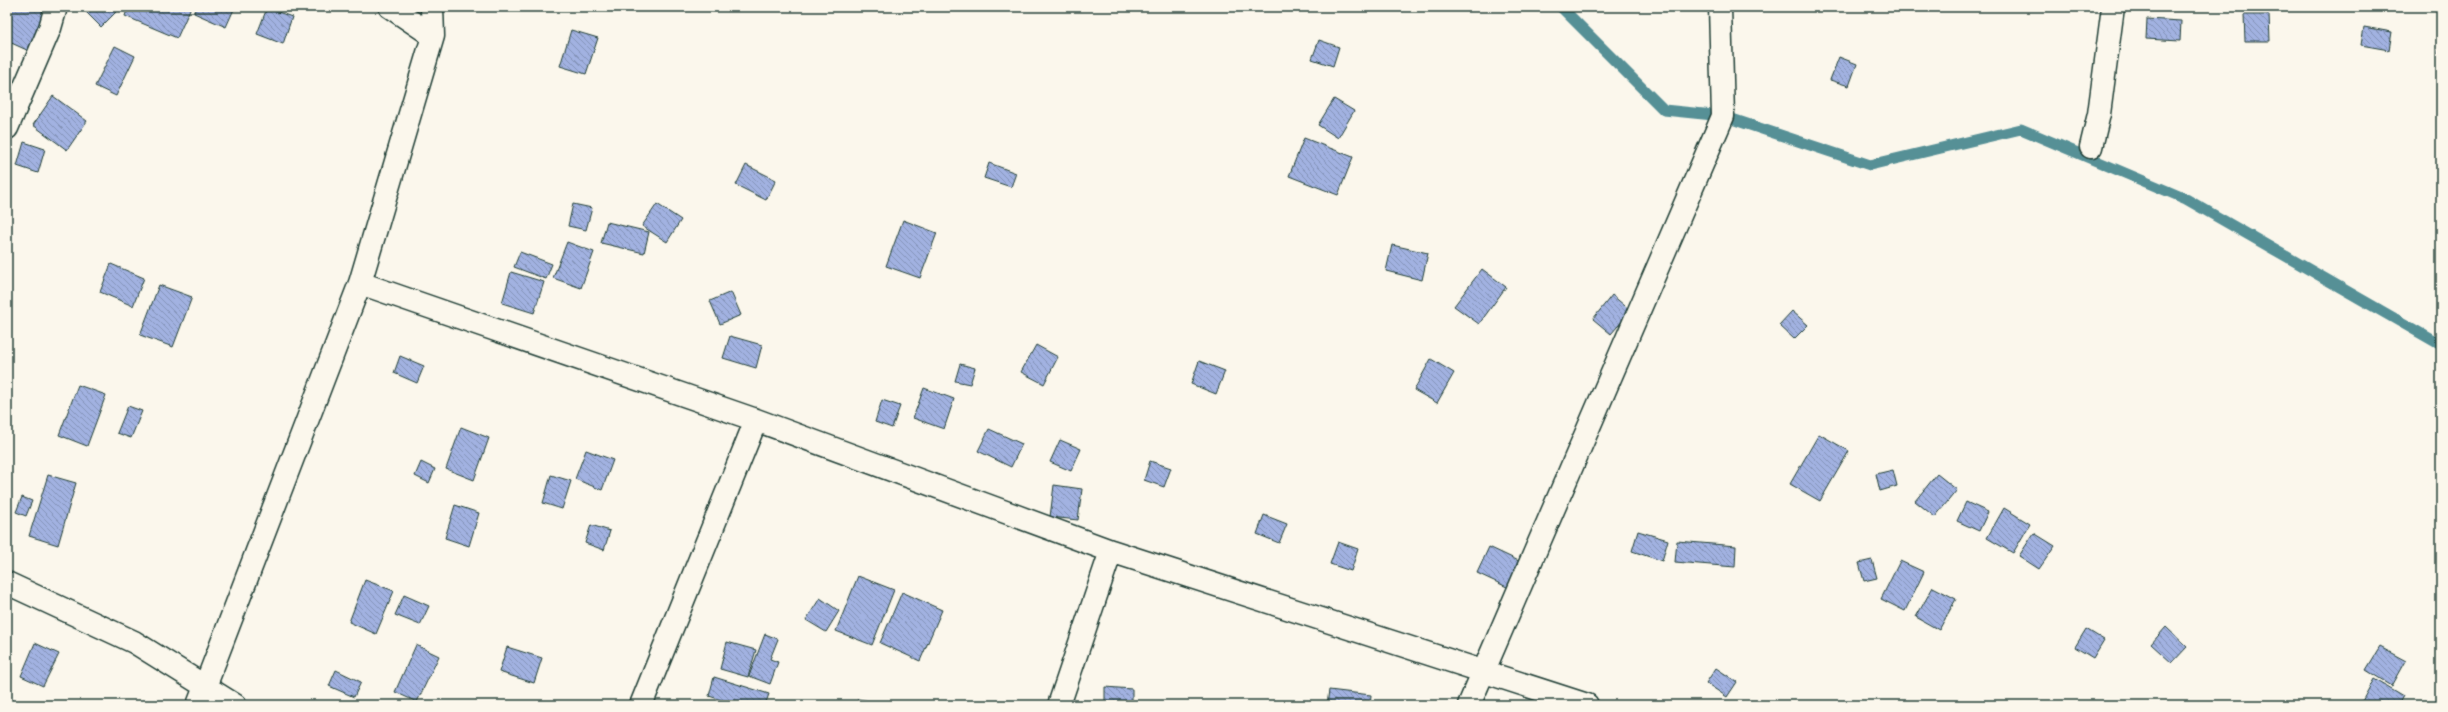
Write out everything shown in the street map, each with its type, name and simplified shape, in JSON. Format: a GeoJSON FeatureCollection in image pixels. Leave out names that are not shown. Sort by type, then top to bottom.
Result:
{"type":"FeatureCollection","features":[{"type":"Feature","properties":{"kind":"street"},"geometry":{"type":"LineString","coordinates":[[7,128],[50,28],[56,7]]}},
{"type":"Feature","properties":{"kind":"street"},"geometry":{"type":"LineString","coordinates":[[390,7],[433,36]]}},
{"type":"Feature","properties":{"kind":"street"},"geometry":{"type":"LineString","coordinates":[[201,695],[360,283],[433,36],[432,7]]}},
{"type":"Feature","properties":{"kind":"street"},"geometry":{"type":"LineString","coordinates":[[1469,705],[1723,116],[1720,7]]}},
{"type":"Feature","properties":{"kind":"street"},"geometry":{"type":"LineString","coordinates":[[2091,147],[2099,114],[2113,7]]}},
{"type":"Feature","properties":{"kind":"street"},"geometry":{"type":"LineString","coordinates":[[360,283],[756,420],[1110,551],[1587,705]]}},
{"type":"Feature","properties":{"kind":"street"},"geometry":{"type":"LineString","coordinates":[[641,705],[756,420]]}},
{"type":"Feature","properties":{"kind":"street"},"geometry":{"type":"LineString","coordinates":[[1059,705],[1110,551]]}},
{"type":"Feature","properties":{"kind":"street"},"geometry":{"type":"LineString","coordinates":[[7,583],[134,642],[201,695],[235,705]]}},
{"type":"Feature","properties":{"kind":"building"},"geometry":{"type":"Polygon","coordinates":[[[7,7],[36,7],[48,13],[29,51],[7,41],[7,7]]]}},
{"type":"Feature","properties":{"kind":"building"},"geometry":{"type":"Polygon","coordinates":[[[81,7],[119,7],[120,8],[101,27],[81,7]]]}},
{"type":"Feature","properties":{"kind":"building"},"geometry":{"type":"Polygon","coordinates":[[[128,7],[191,7],[177,38],[125,16],[128,7]]]}},
{"type":"Feature","properties":{"kind":"building"},"geometry":{"type":"Polygon","coordinates":[[[196,7],[235,7],[226,27],[194,13],[196,7]]]}},
{"type":"Feature","properties":{"kind":"building"},"geometry":{"type":"Polygon","coordinates":[[[267,8],[292,17],[283,44],[257,34],[267,8]]]}},
{"type":"Feature","properties":{"kind":"building"},"geometry":{"type":"Polygon","coordinates":[[[2244,15],[2269,15],[2270,41],[2245,41],[2244,15]]]}},
{"type":"Feature","properties":{"kind":"building"},"geometry":{"type":"Polygon","coordinates":[[[2147,19],[2181,21],[2180,41],[2146,39],[2147,19]]]}},
{"type":"Feature","properties":{"kind":"building"},"geometry":{"type":"Polygon","coordinates":[[[2364,27],[2392,32],[2389,50],[2361,45],[2364,27]]]}},
{"type":"Feature","properties":{"kind":"building"},"geometry":{"type":"Polygon","coordinates":[[[571,30],[598,38],[586,74],[560,66],[571,30]]]}},
{"type":"Feature","properties":{"kind":"building"},"geometry":{"type":"Polygon","coordinates":[[[2440,30],[2441,54],[2438,54],[2440,30]]]}},
{"type":"Feature","properties":{"kind":"building"},"geometry":{"type":"Polygon","coordinates":[[[1319,40],[1339,47],[1333,66],[1312,59],[1319,40]]]}},
{"type":"Feature","properties":{"kind":"building"},"geometry":{"type":"Polygon","coordinates":[[[115,46],[135,56],[116,96],[95,86],[115,46]]]}},
{"type":"Feature","properties":{"kind":"building"},"geometry":{"type":"Polygon","coordinates":[[[1839,57],[1857,64],[1849,86],[1830,80],[1839,57]]]}},
{"type":"Feature","properties":{"kind":"building"},"geometry":{"type":"Polygon","coordinates":[[[53,96],[87,121],[67,150],[33,125],[53,96]]]}},
{"type":"Feature","properties":{"kind":"building"},"geometry":{"type":"Polygon","coordinates":[[[1334,99],[1354,111],[1338,138],[1318,125],[1334,99]]]}},
{"type":"Feature","properties":{"kind":"building"},"geometry":{"type":"Polygon","coordinates":[[[1304,138],[1353,157],[1338,195],[1289,176],[1304,138]]]}},
{"type":"Feature","properties":{"kind":"building"},"geometry":{"type":"Polygon","coordinates":[[[24,142],[45,149],[38,173],[17,166],[24,142]]]}},
{"type":"Feature","properties":{"kind":"building"},"geometry":{"type":"Polygon","coordinates":[[[989,163],[1016,173],[1011,187],[984,178],[989,163]]]}},
{"type":"Feature","properties":{"kind":"building"},"geometry":{"type":"Polygon","coordinates":[[[746,165],[776,180],[766,200],[736,185],[746,165]]]}},
{"type":"Feature","properties":{"kind":"building"},"geometry":{"type":"Polygon","coordinates":[[[573,204],[592,208],[586,230],[568,226],[573,204]]]}},
{"type":"Feature","properties":{"kind":"building"},"geometry":{"type":"Polygon","coordinates":[[[657,204],[681,220],[667,242],[642,226],[657,204]]]}},
{"type":"Feature","properties":{"kind":"building"},"geometry":{"type":"Polygon","coordinates":[[[903,220],[937,233],[920,278],[886,266],[903,220]]]}},
{"type":"Feature","properties":{"kind":"building"},"geometry":{"type":"Polygon","coordinates":[[[607,222],[649,232],[644,253],[601,243],[607,222]]]}},
{"type":"Feature","properties":{"kind":"building"},"geometry":{"type":"Polygon","coordinates":[[[567,242],[594,252],[581,288],[553,278],[567,242]]]}},
{"type":"Feature","properties":{"kind":"building"},"geometry":{"type":"Polygon","coordinates":[[[1392,245],[1428,253],[1422,280],[1386,271],[1392,245]]]}},
{"type":"Feature","properties":{"kind":"building"},"geometry":{"type":"Polygon","coordinates":[[[520,252],[552,264],[546,279],[514,267],[520,252]]]}},
{"type":"Feature","properties":{"kind":"building"},"geometry":{"type":"Polygon","coordinates":[[[111,264],[144,278],[133,306],[100,292],[111,264]]]}},
{"type":"Feature","properties":{"kind":"building"},"geometry":{"type":"Polygon","coordinates":[[[1482,269],[1506,287],[1479,324],[1454,306],[1482,269]]]}},
{"type":"Feature","properties":{"kind":"building"},"geometry":{"type":"Polygon","coordinates":[[[511,272],[544,282],[534,313],[502,303],[511,272]]]}},
{"type":"Feature","properties":{"kind":"building"},"geometry":{"type":"Polygon","coordinates":[[[159,285],[192,297],[173,347],[140,335],[159,285]]]}},
{"type":"Feature","properties":{"kind":"building"},"geometry":{"type":"Polygon","coordinates":[[[731,292],[741,315],[720,324],[710,301],[731,292]]]}},
{"type":"Feature","properties":{"kind":"building"},"geometry":{"type":"Polygon","coordinates":[[[1612,295],[1631,311],[1611,334],[1593,319],[1612,295]]]}},
{"type":"Feature","properties":{"kind":"building"},"geometry":{"type":"Polygon","coordinates":[[[1792,311],[1808,325],[1794,339],[1779,325],[1792,311]]]}},
{"type":"Feature","properties":{"kind":"building"},"geometry":{"type":"Polygon","coordinates":[[[730,336],[762,345],[756,368],[723,358],[730,336]]]}},
{"type":"Feature","properties":{"kind":"building"},"geometry":{"type":"Polygon","coordinates":[[[1036,345],[1058,357],[1044,384],[1021,372],[1036,345]]]}},
{"type":"Feature","properties":{"kind":"building"},"geometry":{"type":"Polygon","coordinates":[[[400,356],[424,366],[417,383],[394,373],[400,356]]]}},
{"type":"Feature","properties":{"kind":"building"},"geometry":{"type":"Polygon","coordinates":[[[1431,359],[1454,373],[1437,403],[1414,390],[1431,359]]]}},
{"type":"Feature","properties":{"kind":"building"},"geometry":{"type":"Polygon","coordinates":[[[1199,361],[1225,371],[1216,394],[1191,384],[1199,361]]]}},
{"type":"Feature","properties":{"kind":"building"},"geometry":{"type":"Polygon","coordinates":[[[960,364],[975,368],[970,384],[955,381],[960,364]]]}},
{"type":"Feature","properties":{"kind":"building"},"geometry":{"type":"Polygon","coordinates":[[[78,385],[106,395],[87,446],[59,435],[78,385]]]}},
{"type":"Feature","properties":{"kind":"building"},"geometry":{"type":"Polygon","coordinates":[[[924,388],[954,399],[944,429],[913,418],[924,388]]]}},
{"type":"Feature","properties":{"kind":"building"},"geometry":{"type":"Polygon","coordinates":[[[882,400],[900,406],[892,428],[875,422],[882,400]]]}},
{"type":"Feature","properties":{"kind":"building"},"geometry":{"type":"Polygon","coordinates":[[[128,406],[142,411],[131,438],[117,433],[128,406]]]}},
{"type":"Feature","properties":{"kind":"building"},"geometry":{"type":"Polygon","coordinates":[[[461,427],[489,438],[474,480],[446,469],[461,427]]]}},
{"type":"Feature","properties":{"kind":"building"},"geometry":{"type":"Polygon","coordinates":[[[989,429],[1022,444],[1011,467],[978,451],[989,429]]]}},
{"type":"Feature","properties":{"kind":"building"},"geometry":{"type":"Polygon","coordinates":[[[1819,434],[1849,451],[1820,501],[1790,484],[1819,434]]]}},
{"type":"Feature","properties":{"kind":"building"},"geometry":{"type":"Polygon","coordinates":[[[1060,440],[1081,449],[1071,471],[1050,462],[1060,440]]]}},
{"type":"Feature","properties":{"kind":"building"},"geometry":{"type":"Polygon","coordinates":[[[586,450],[613,460],[602,490],[575,479],[586,450]]]}},
{"type":"Feature","properties":{"kind":"building"},"geometry":{"type":"Polygon","coordinates":[[[1150,461],[1171,468],[1164,487],[1144,480],[1150,461]]]}},
{"type":"Feature","properties":{"kind":"building"},"geometry":{"type":"Polygon","coordinates":[[[421,462],[435,469],[429,483],[415,476],[421,462]]]}},
{"type":"Feature","properties":{"kind":"building"},"geometry":{"type":"Polygon","coordinates":[[[1893,470],[1897,486],[1880,491],[1876,474],[1893,470]]]}},
{"type":"Feature","properties":{"kind":"building"},"geometry":{"type":"Polygon","coordinates":[[[1937,474],[1957,490],[1935,517],[1915,501],[1937,474]]]}},
{"type":"Feature","properties":{"kind":"building"},"geometry":{"type":"Polygon","coordinates":[[[48,475],[76,483],[58,545],[29,536],[48,475]]]}},
{"type":"Feature","properties":{"kind":"building"},"geometry":{"type":"Polygon","coordinates":[[[551,475],[571,481],[562,509],[543,503],[551,475]]]}},
{"type":"Feature","properties":{"kind":"building"},"geometry":{"type":"Polygon","coordinates":[[[1054,485],[1082,489],[1078,520],[1050,517],[1054,485]]]}},
{"type":"Feature","properties":{"kind":"building"},"geometry":{"type":"Polygon","coordinates":[[[22,497],[32,501],[26,516],[16,512],[22,497]]]}},
{"type":"Feature","properties":{"kind":"building"},"geometry":{"type":"Polygon","coordinates":[[[1966,502],[1988,512],[1979,531],[1957,521],[1966,502]]]}},
{"type":"Feature","properties":{"kind":"building"},"geometry":{"type":"Polygon","coordinates":[[[455,505],[479,513],[469,546],[445,538],[455,505]]]}},
{"type":"Feature","properties":{"kind":"building"},"geometry":{"type":"Polygon","coordinates":[[[2004,508],[2030,524],[2013,553],[1987,538],[2004,508]]]}},
{"type":"Feature","properties":{"kind":"building"},"geometry":{"type":"Polygon","coordinates":[[[1264,515],[1287,524],[1279,543],[1257,534],[1264,515]]]}},
{"type":"Feature","properties":{"kind":"building"},"geometry":{"type":"Polygon","coordinates":[[[591,525],[610,531],[604,550],[585,543],[591,525]]]}},
{"type":"Feature","properties":{"kind":"building"},"geometry":{"type":"Polygon","coordinates":[[[1638,531],[1668,540],[1662,561],[1632,551],[1638,531]]]}},
{"type":"Feature","properties":{"kind":"building"},"geometry":{"type":"Polygon","coordinates":[[[2034,533],[2055,546],[2039,569],[2019,556],[2034,533]]]}},
{"type":"Feature","properties":{"kind":"building"},"geometry":{"type":"Polygon","coordinates":[[[1677,541],[1736,546],[1735,567],[1675,562],[1677,541]]]}},
{"type":"Feature","properties":{"kind":"building"},"geometry":{"type":"Polygon","coordinates":[[[1338,542],[1358,549],[1351,571],[1330,564],[1338,542]]]}},
{"type":"Feature","properties":{"kind":"building"},"geometry":{"type":"Polygon","coordinates":[[[1489,547],[1521,562],[1509,588],[1477,573],[1489,547]]]}},
{"type":"Feature","properties":{"kind":"building"},"geometry":{"type":"Polygon","coordinates":[[[1872,560],[1877,578],[1864,581],[1859,563],[1872,560]]]}},
{"type":"Feature","properties":{"kind":"building"},"geometry":{"type":"Polygon","coordinates":[[[1900,561],[1924,572],[1905,611],[1881,599],[1900,561]]]}},
{"type":"Feature","properties":{"kind":"building"},"geometry":{"type":"Polygon","coordinates":[[[858,576],[894,590],[872,645],[836,631],[858,576]]]}},
{"type":"Feature","properties":{"kind":"building"},"geometry":{"type":"Polygon","coordinates":[[[365,580],[394,591],[376,634],[349,622],[365,580]]]}},
{"type":"Feature","properties":{"kind":"building"},"geometry":{"type":"Polygon","coordinates":[[[1933,587],[1956,599],[1939,630],[1916,617],[1933,587]]]}},
{"type":"Feature","properties":{"kind":"building"},"geometry":{"type":"Polygon","coordinates":[[[902,592],[942,610],[920,661],[880,643],[902,592]]]}},
{"type":"Feature","properties":{"kind":"building"},"geometry":{"type":"Polygon","coordinates":[[[404,595],[429,606],[420,625],[395,615],[404,595]]]}},
{"type":"Feature","properties":{"kind":"building"},"geometry":{"type":"Polygon","coordinates":[[[820,598],[839,611],[826,632],[806,620],[820,598]]]}},
{"type":"Feature","properties":{"kind":"building"},"geometry":{"type":"Polygon","coordinates":[[[2166,627],[2187,647],[2172,663],[2151,644],[2166,627]]]}},
{"type":"Feature","properties":{"kind":"building"},"geometry":{"type":"Polygon","coordinates":[[[2086,629],[2104,640],[2093,658],[2075,647],[2086,629]]]}},
{"type":"Feature","properties":{"kind":"building"},"geometry":{"type":"Polygon","coordinates":[[[765,634],[778,639],[770,659],[778,662],[770,684],[749,676],[765,634]]]}},
{"type":"Feature","properties":{"kind":"building"},"geometry":{"type":"Polygon","coordinates":[[[727,642],[756,650],[748,677],[720,669],[727,642]]]}},
{"type":"Feature","properties":{"kind":"building"},"geometry":{"type":"Polygon","coordinates":[[[35,643],[59,654],[43,686],[21,676],[35,643]]]}},
{"type":"Feature","properties":{"kind":"building"},"geometry":{"type":"Polygon","coordinates":[[[416,645],[439,656],[417,702],[395,692],[416,645]]]}},
{"type":"Feature","properties":{"kind":"building"},"geometry":{"type":"Polygon","coordinates":[[[507,647],[542,658],[534,683],[499,672],[507,647]]]}},
{"type":"Feature","properties":{"kind":"building"},"geometry":{"type":"Polygon","coordinates":[[[2380,647],[2406,661],[2392,686],[2366,670],[2380,647]]]}},
{"type":"Feature","properties":{"kind":"building"},"geometry":{"type":"Polygon","coordinates":[[[1716,668],[1737,682],[1727,697],[1706,683],[1716,668]]]}},
{"type":"Feature","properties":{"kind":"building"},"geometry":{"type":"Polygon","coordinates":[[[336,670],[361,682],[354,697],[329,686],[336,670]]]}},
{"type":"Feature","properties":{"kind":"building"},"geometry":{"type":"Polygon","coordinates":[[[714,677],[769,694],[765,705],[737,705],[709,696],[714,677]]]}},
{"type":"Feature","properties":{"kind":"building"},"geometry":{"type":"Polygon","coordinates":[[[2374,679],[2403,696],[2398,705],[2360,705],[2374,679]]]}},
{"type":"Feature","properties":{"kind":"building"},"geometry":{"type":"Polygon","coordinates":[[[1105,687],[1132,689],[1132,705],[1105,704],[1105,687]]]}},
{"type":"Feature","properties":{"kind":"building"},"geometry":{"type":"Polygon","coordinates":[[[1329,690],[1371,695],[1370,705],[1327,705],[1329,690]]]}},
{"type":"Feature","properties":{"kind":"building"},"geometry":{"type":"Polygon","coordinates":[[[858,699],[876,702],[876,705],[857,705],[858,699]]]}},
{"type":"Feature","properties":{"kind":"waterway"},"geometry":{"type":"LineString","coordinates":[[1561,7],[1664,110],[1723,116],[1870,165],[2021,129],[2186,199],[2441,345]]}}]}
